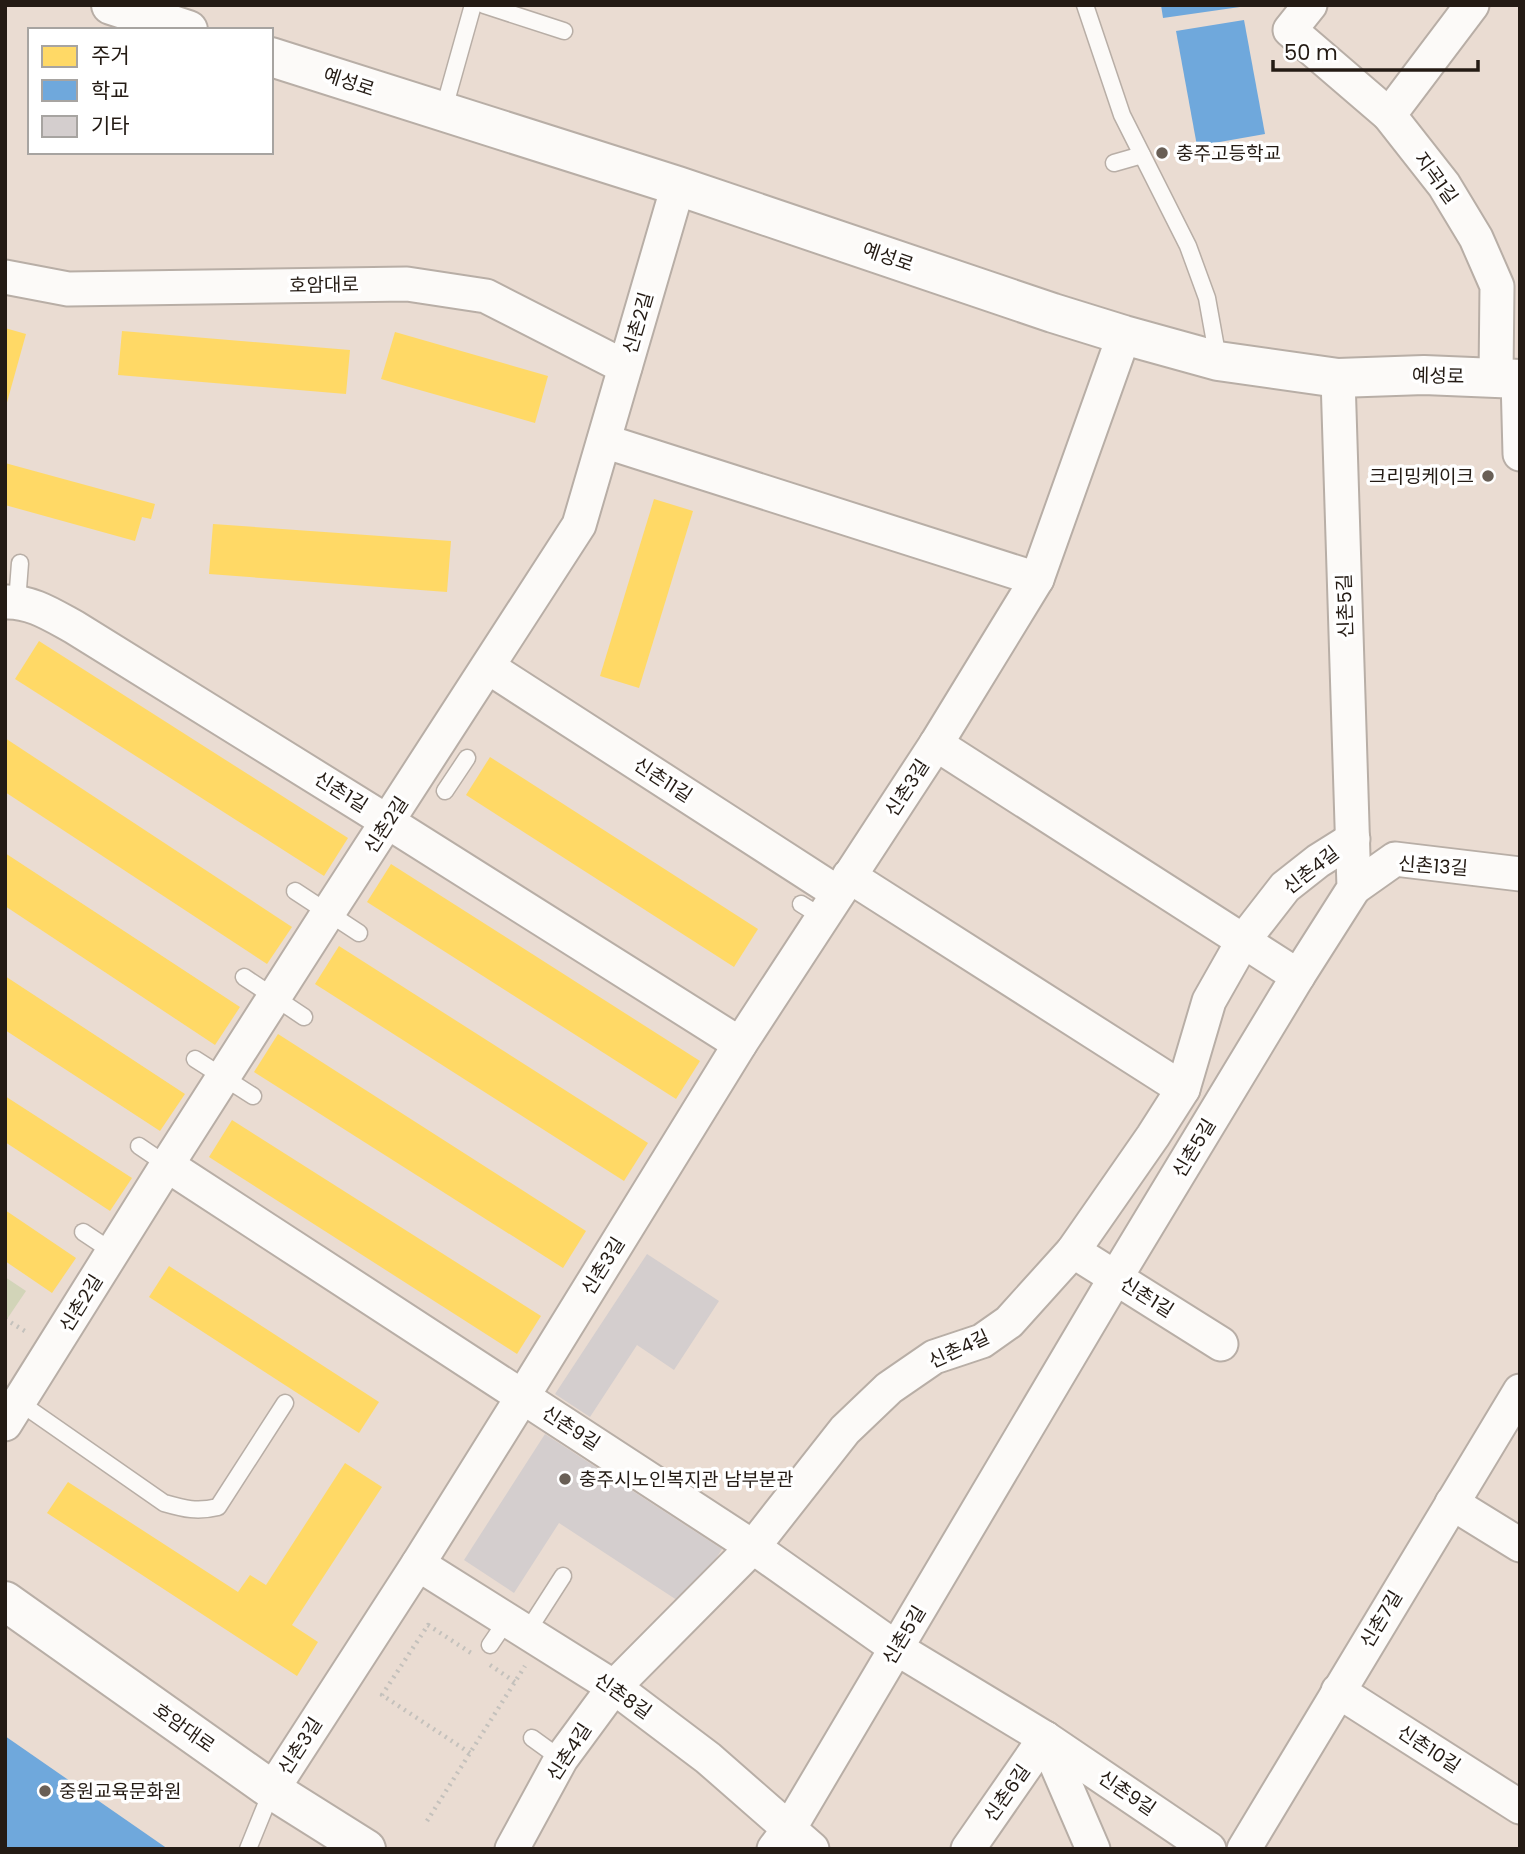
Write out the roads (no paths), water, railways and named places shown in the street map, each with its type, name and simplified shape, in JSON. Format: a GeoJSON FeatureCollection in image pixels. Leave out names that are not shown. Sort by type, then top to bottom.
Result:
{"type":"FeatureCollection","features":[{"type":"Feature","properties":{"kind":"main road"},"geometry":{"type":"LineString","coordinates":[[111,5],[175,19]]}},
{"type":"Feature","properties":{"kind":"main road","name":"예성로"},"geometry":{"type":"LineString","coordinates":[[273,58],[678,186],[1124,335],[1218,361],[1338,377],[1424,375],[1511,378]]}},
{"type":"Feature","properties":{"kind":"main road","name":"호암대로"},"geometry":{"type":"LineString","coordinates":[[5,1601],[272,1790],[366,1849]]}},
{"type":"Feature","properties":{"kind":"street","name":"지곡1길"},"geometry":{"type":"LineString","coordinates":[[1310,5],[1290,30],[1389,114],[1450,196],[1476,238],[1497,286],[1511,378]]}},
{"type":"Feature","properties":{"kind":"street"},"geometry":{"type":"LineString","coordinates":[[1389,114],[1472,5]]}},
{"type":"Feature","properties":{"kind":"street","name":"신촌2길"},"geometry":{"type":"LineString","coordinates":[[12,1413],[274,997],[579,525],[678,186]]}},
{"type":"Feature","properties":{"kind":"street","name":"호암대로"},"geometry":{"type":"LineString","coordinates":[[5,277],[68,289],[407,284],[485,296],[625,367]]}},
{"type":"Feature","properties":{"kind":"street","name":"신촌3길"},"geometry":{"type":"LineString","coordinates":[[272,1790],[523,1396],[828,897],[936,744],[1037,579],[1124,335]]}},
{"type":"Feature","properties":{"kind":"street","name":"신촌5길"},"geometry":{"type":"LineString","coordinates":[[792,1842],[896,1648],[1116,1277],[1354,888],[1338,377]]}},
{"type":"Feature","properties":{"kind":"street"},"geometry":{"type":"LineString","coordinates":[[1511,378],[1520,454]]}},
{"type":"Feature","properties":{"kind":"street"},"geometry":{"type":"LineString","coordinates":[[604,441],[1037,579]]}},
{"type":"Feature","properties":{"kind":"street","name":"신촌1길"},"geometry":{"type":"LineString","coordinates":[[11,602],[41,609],[74,626],[740,1044]]}},
{"type":"Feature","properties":{"kind":"street","name":"신촌11길"},"geometry":{"type":"LineString","coordinates":[[488,667],[828,897],[1182,1088]]}},
{"type":"Feature","properties":{"kind":"street","name":"신촌3길"},"geometry":{"type":"LineString","coordinates":[[936,744],[1298,976]]}},
{"type":"Feature","properties":{"kind":"street","name":"신촌4길"},"geometry":{"type":"LineString","coordinates":[[516,1841],[561,1759],[614,1688],[753,1548],[845,1430],[889,1388],[934,1357],[982,1341],[1009,1322],[1073,1251],[1153,1136],[1182,1088],[1209,1001],[1243,941],[1285,887],[1353,839]]}},
{"type":"Feature","properties":{"kind":"street","name":"신촌13길"},"geometry":{"type":"LineString","coordinates":[[1354,888],[1395,859],[1520,874]]}},
{"type":"Feature","properties":{"kind":"street","name":"신촌9길"},"geometry":{"type":"LineString","coordinates":[[167,1165],[753,1548],[896,1648],[1045,1738],[1209,1849]]}},
{"type":"Feature","properties":{"kind":"street","name":"신촌1길"},"geometry":{"type":"LineString","coordinates":[[1073,1251],[1222,1344]]}},
{"type":"Feature","properties":{"kind":"street","name":"신촌7길"},"geometry":{"type":"LineString","coordinates":[[1244,1849],[1520,1391]]}},
{"type":"Feature","properties":{"kind":"street"},"geometry":{"type":"LineString","coordinates":[[1452,1503],[1520,1545]]}},
{"type":"Feature","properties":{"kind":"street","name":"신촌8길"},"geometry":{"type":"LineString","coordinates":[[418,1564],[513,1639],[614,1688],[708,1758],[792,1842]]}},
{"type":"Feature","properties":{"kind":"street","name":"신촌10길"},"geometry":{"type":"LineString","coordinates":[[1338,1690],[1520,1807]]}},
{"type":"Feature","properties":{"kind":"street","name":"신촌9길"},"geometry":{"type":"LineString","coordinates":[[1045,1738],[1093,1849]]}},
{"type":"Feature","properties":{"kind":"street","name":"신촌6길"},"geometry":{"type":"LineString","coordinates":[[968,1849],[1045,1738]]}},
{"type":"Feature","properties":{"kind":"lane"},"geometry":{"type":"LineString","coordinates":[[443,112],[473,5]]}},
{"type":"Feature","properties":{"kind":"lane"},"geometry":{"type":"LineString","coordinates":[[484,5],[564,31]]}},
{"type":"Feature","properties":{"kind":"lane"},"geometry":{"type":"LineString","coordinates":[[1085,5],[1122,115],[1188,246],[1207,298],[1218,361]]}},
{"type":"Feature","properties":{"kind":"lane"},"geometry":{"type":"LineString","coordinates":[[1114,163],[1142,155]]}},
{"type":"Feature","properties":{"kind":"lane"},"geometry":{"type":"LineString","coordinates":[[11,602],[20,564]]}},
{"type":"Feature","properties":{"kind":"lane"},"geometry":{"type":"LineString","coordinates":[[445,790],[467,758]]}},
{"type":"Feature","properties":{"kind":"lane"},"geometry":{"type":"LineString","coordinates":[[295,891],[359,933]]}},
{"type":"Feature","properties":{"kind":"lane"},"geometry":{"type":"LineString","coordinates":[[244,977],[304,1017]]}},
{"type":"Feature","properties":{"kind":"lane"},"geometry":{"type":"LineString","coordinates":[[195,1059],[253,1096]]}},
{"type":"Feature","properties":{"kind":"lane"},"geometry":{"type":"LineString","coordinates":[[139,1146],[167,1165]]}},
{"type":"Feature","properties":{"kind":"lane"},"geometry":{"type":"LineString","coordinates":[[83,1232],[113,1252]]}},
{"type":"Feature","properties":{"kind":"lane"},"geometry":{"type":"LineString","coordinates":[[12,1413],[164,1503],[202,1511],[218,1507],[285,1403]]}},
{"type":"Feature","properties":{"kind":"lane"},"geometry":{"type":"LineString","coordinates":[[513,1639],[563,1576]]}},
{"type":"Feature","properties":{"kind":"lane"},"geometry":{"type":"LineString","coordinates":[[532,1738],[561,1759]]}},
{"type":"Feature","properties":{"kind":"lane"},"geometry":{"type":"LineString","coordinates":[[248,1849],[272,1790]]}},
{"type":"Feature","properties":{"kind":"place","name":"충주고등학교"},"geometry":{"type":"Point","coordinates":[1162,153]}},
{"type":"Feature","properties":{"kind":"place","name":"크리밍케이크"},"geometry":{"type":"Point","coordinates":[1488,476]}},
{"type":"Feature","properties":{"kind":"place","name":"충주시노인복지관 남부분관"},"geometry":{"type":"Point","coordinates":[565,1479]}},
{"type":"Feature","properties":{"kind":"place","name":"중원교육문화원"},"geometry":{"type":"Point","coordinates":[45,1791]}}]}
